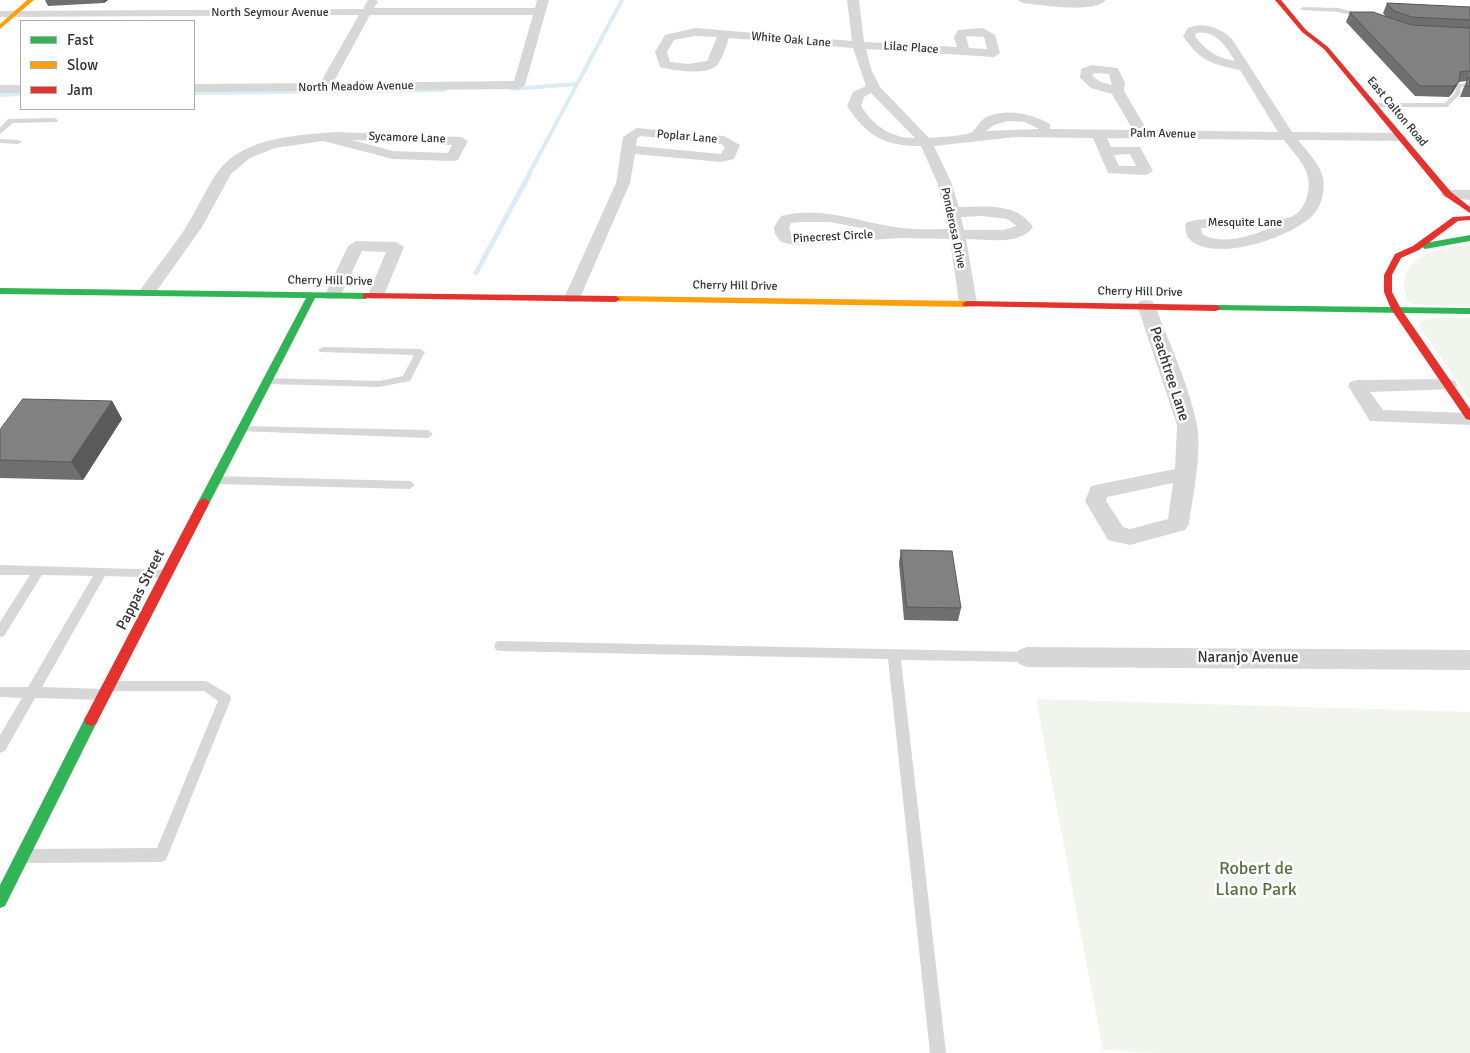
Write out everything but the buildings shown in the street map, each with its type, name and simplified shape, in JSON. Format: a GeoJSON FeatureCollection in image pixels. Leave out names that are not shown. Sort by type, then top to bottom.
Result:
{"type":"FeatureCollection","features":[{"type":"Feature","properties":{"kind":"street"},"geometry":{"type":"LineString","coordinates":[[0,27],[31,0]]}},
{"type":"Feature","properties":{"kind":"street"},"geometry":{"type":"LineString","coordinates":[[186,17],[201,0]]}},
{"type":"Feature","properties":{"kind":"street"},"geometry":{"type":"LineString","coordinates":[[324,87],[373,0]]}},
{"type":"Feature","properties":{"kind":"street","name":"Ponderosa Drive"},"geometry":{"type":"LineString","coordinates":[[853,0],[858,45],[873,87],[926,143],[942,176],[952,212],[968,303]]}},
{"type":"Feature","properties":{"kind":"street"},"geometry":{"type":"LineString","coordinates":[[1023,0],[1087,4],[1096,3],[1100,0]]}},
{"type":"Feature","properties":{"kind":"street","name":"East Calton Road"},"geometry":{"type":"LineString","coordinates":[[1278,0],[1304,31],[1326,48],[1373,105],[1400,138],[1449,209],[1470,211]]}},
{"type":"Feature","properties":{"kind":"street","name":"North Seymour Avenue"},"geometry":{"type":"LineString","coordinates":[[0,14],[186,17],[542,5]]}},
{"type":"Feature","properties":{"kind":"street","name":"North Meadow Avenue"},"geometry":{"type":"LineString","coordinates":[[195,88],[519,85],[542,5]]}},
{"type":"Feature","properties":{"kind":"street","name":"East Calton Road"},"geometry":{"type":"LineString","coordinates":[[1300,5],[1319,31],[1326,48]]}},
{"type":"Feature","properties":{"kind":"street","name":"White Oak Lane"},"geometry":{"type":"LineString","coordinates":[[725,34],[712,63],[689,68],[676,68],[664,64],[661,52],[669,38],[679,34],[695,32],[725,34],[858,45]]}},
{"type":"Feature","properties":{"kind":"street","name":"Lilac Place"},"geometry":{"type":"LineString","coordinates":[[858,45],[964,52]]}},
{"type":"Feature","properties":{"kind":"street","name":"Mesquite Lane"},"geometry":{"type":"LineString","coordinates":[[1245,67],[1288,136],[1315,173],[1317,190],[1309,211],[1289,223],[1268,234],[1243,242],[1217,243],[1202,242],[1195,236],[1193,225],[1205,223],[1289,223]]}},
{"type":"Feature","properties":{"kind":"street","name":"Palm Avenue"},"geometry":{"type":"LineString","coordinates":[[873,87],[858,95],[854,106],[860,119],[884,137],[895,140],[926,143],[976,136],[1054,133],[1400,138]]}},
{"type":"Feature","properties":{"kind":"street"},"geometry":{"type":"LineString","coordinates":[[0,89],[20,89]]}},
{"type":"Feature","properties":{"kind":"street"},"geometry":{"type":"LineString","coordinates":[[1117,91],[1142,134]]}},
{"type":"Feature","properties":{"kind":"street","name":"Poplar Lane"},"geometry":{"type":"LineString","coordinates":[[572,298],[622,183],[630,137],[637,132],[724,140],[733,145],[729,156],[721,158],[628,149]]}},
{"type":"Feature","properties":{"kind":"street"},"geometry":{"type":"LineString","coordinates":[[1098,134],[1106,151]]}},
{"type":"Feature","properties":{"kind":"street","name":"Sycamore Lane"},"geometry":{"type":"LineString","coordinates":[[148,292],[194,227],[226,170],[258,149],[285,141],[323,137],[461,141],[453,157],[403,156],[371,151],[323,137]]}},
{"type":"Feature","properties":{"kind":"street"},"geometry":{"type":"LineString","coordinates":[[1416,248],[1449,209],[1470,195]]}},
{"type":"Feature","properties":{"kind":"street"},"geometry":{"type":"LineString","coordinates":[[1449,209],[1459,218],[1470,218]]}},
{"type":"Feature","properties":{"kind":"street"},"geometry":{"type":"LineString","coordinates":[[1449,209],[1459,231],[1470,237]]}},
{"type":"Feature","properties":{"kind":"street","name":"Pinecrest Circle"},"geometry":{"type":"LineString","coordinates":[[902,233],[848,219],[796,216],[786,218],[781,225],[781,233],[787,239],[794,240],[902,233],[1003,235],[1019,232],[1025,227],[1022,219],[1012,214],[952,212]]}},
{"type":"Feature","properties":{"kind":"street"},"geometry":{"type":"LineString","coordinates":[[1470,237],[1416,248],[1398,256],[1388,275],[1388,292],[1396,309],[1470,418]]}},
{"type":"Feature","properties":{"kind":"street"},"geometry":{"type":"LineString","coordinates":[[333,295],[356,246],[396,247],[376,295]]}},
{"type":"Feature","properties":{"kind":"street","name":"Cherry Hill Drive"},"geometry":{"type":"LineString","coordinates":[[0,291],[1470,311]]}},
{"type":"Feature","properties":{"kind":"street","name":"Pappas Street"},"geometry":{"type":"LineString","coordinates":[[0,902],[106,690],[312,295]]}},
{"type":"Feature","properties":{"kind":"street","name":"Peachtree Lane"},"geometry":{"type":"LineString","coordinates":[[1146,306],[1187,427],[1184,474]]}},
{"type":"Feature","properties":{"kind":"street"},"geometry":{"type":"LineString","coordinates":[[1448,385],[1356,386],[1377,416],[1470,418]]}},
{"type":"Feature","properties":{"kind":"street","name":"Naranjo Avenue"},"geometry":{"type":"LineString","coordinates":[[1027,657],[1470,660]]}},
{"type":"Feature","properties":{"kind":"lane"},"geometry":{"type":"LineString","coordinates":[[1300,5],[1351,12],[1372,18]]}},
{"type":"Feature","properties":{"kind":"lane"},"geometry":{"type":"LineString","coordinates":[[1373,105],[1447,105],[1458,93],[1458,85],[1470,85]]}},
{"type":"Feature","properties":{"kind":"lane"},"geometry":{"type":"LineString","coordinates":[[0,132],[11,121],[54,120]]}},
{"type":"Feature","properties":{"kind":"lane"},"geometry":{"type":"LineString","coordinates":[[0,141],[18,142]]}},
{"type":"Feature","properties":{"kind":"lane"},"geometry":{"type":"LineString","coordinates":[[267,381],[379,384],[407,379],[420,352],[323,350]]}},
{"type":"Feature","properties":{"kind":"lane"},"geometry":{"type":"LineString","coordinates":[[242,429],[428,434]]}},
{"type":"Feature","properties":{"kind":"lane"},"geometry":{"type":"LineString","coordinates":[[216,480],[410,485]]}},
{"type":"Feature","properties":{"kind":"lane"},"geometry":{"type":"LineString","coordinates":[[0,570],[167,573]]}},
{"type":"Feature","properties":{"kind":"lane"},"geometry":{"type":"LineString","coordinates":[[0,632],[39,571]]}},
{"type":"Feature","properties":{"kind":"lane"},"geometry":{"type":"LineString","coordinates":[[0,747],[102,572]]}},
{"type":"Feature","properties":{"kind":"lane"},"geometry":{"type":"LineString","coordinates":[[500,646],[1027,657]]}},
{"type":"Feature","properties":{"kind":"lane"},"geometry":{"type":"LineString","coordinates":[[894,654],[938,1053]]}},
{"type":"Feature","properties":{"kind":"lane"},"geometry":{"type":"LineString","coordinates":[[0,692],[32,693],[206,686],[225,700],[161,855],[23,856]]}},
{"type":"Feature","properties":{"kind":"green space"},"geometry":{"type":"Polygon","coordinates":[[[1470,244],[1470,307],[1412,304],[1407,301],[1404,286],[1406,273],[1412,264],[1432,252],[1470,244]]]}},
{"type":"Feature","properties":{"kind":"green space"},"geometry":{"type":"Polygon","coordinates":[[[1433,318],[1470,318],[1470,400],[1419,326],[1423,320],[1433,318]]]}},
{"type":"Feature","properties":{"kind":"green space","name":"Robert de Llano Park"},"geometry":{"type":"Polygon","coordinates":[[[1036,699],[1470,712],[1470,1053],[1158,1053],[1103,1050],[1036,699]]]}},
{"type":"Feature","properties":{"kind":"waterway"},"geometry":{"type":"LineString","coordinates":[[529,174],[622,0]]}},
{"type":"Feature","properties":{"kind":"waterway"},"geometry":{"type":"LineString","coordinates":[[512,89],[577,84]]}},
{"type":"Feature","properties":{"kind":"waterway"},"geometry":{"type":"LineString","coordinates":[[195,93],[445,90]]}},
{"type":"Feature","properties":{"kind":"waterway"},"geometry":{"type":"LineString","coordinates":[[0,95],[20,94]]}},
{"type":"Feature","properties":{"kind":"waterway"},"geometry":{"type":"LineString","coordinates":[[476,273],[530,173]]}},
{"type":"Feature","properties":{"kind":"traffic: fast"},"geometry":{"type":"LineString","coordinates":[[1425,246],[1470,238]]}},
{"type":"Feature","properties":{"kind":"traffic: fast"},"geometry":{"type":"LineString","coordinates":[[0,291],[366,296]]}},
{"type":"Feature","properties":{"kind":"traffic: fast"},"geometry":{"type":"LineString","coordinates":[[204,502],[312,295]]}},
{"type":"Feature","properties":{"kind":"traffic: fast"},"geometry":{"type":"LineString","coordinates":[[1216,308],[1470,311]]}},
{"type":"Feature","properties":{"kind":"traffic: fast"},"geometry":{"type":"LineString","coordinates":[[0,901],[91,720]]}},
{"type":"Feature","properties":{"kind":"traffic: slow"},"geometry":{"type":"LineString","coordinates":[[0,27],[31,0]]}},
{"type":"Feature","properties":{"kind":"traffic: slow"},"geometry":{"type":"LineString","coordinates":[[616,299],[967,304]]}},
{"type":"Feature","properties":{"kind":"traffic: jam"},"geometry":{"type":"LineString","coordinates":[[1278,0],[1304,31],[1326,48],[1448,194],[1470,211]]}},
{"type":"Feature","properties":{"kind":"traffic: jam"},"geometry":{"type":"LineString","coordinates":[[1470,218],[1456,219],[1416,248],[1398,256],[1388,275],[1388,292],[1396,309],[1470,417]]}},
{"type":"Feature","properties":{"kind":"traffic: jam"},"geometry":{"type":"LineString","coordinates":[[366,296],[616,299]]}},
{"type":"Feature","properties":{"kind":"traffic: jam"},"geometry":{"type":"LineString","coordinates":[[967,304],[1216,308]]}},
{"type":"Feature","properties":{"kind":"traffic: jam"},"geometry":{"type":"LineString","coordinates":[[91,720],[204,502]]}}]}
